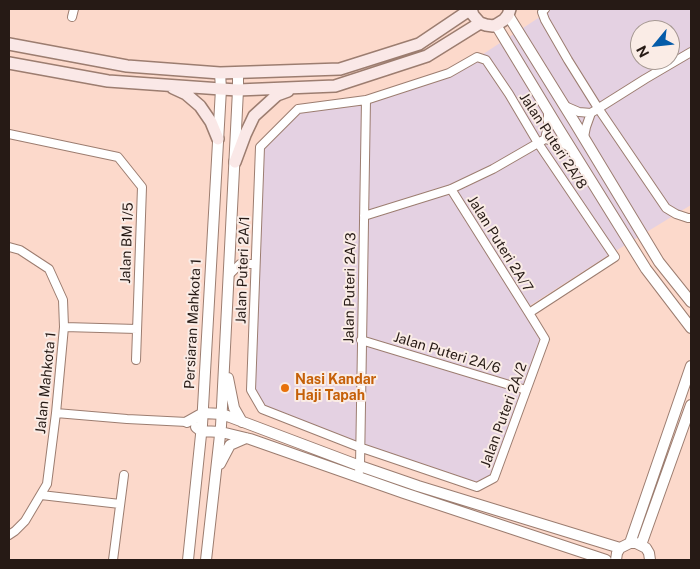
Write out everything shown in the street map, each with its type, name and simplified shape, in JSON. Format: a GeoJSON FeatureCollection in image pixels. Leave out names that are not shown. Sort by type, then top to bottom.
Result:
{"type":"FeatureCollection","features":[{"type":"Feature","properties":{"kind":"main road"},"geometry":{"type":"LineString","coordinates":[[9,44],[127,66],[220,73],[340,69],[419,44],[471,9],[476,20],[486,26],[496,25],[504,20],[509,12]]}},
{"type":"Feature","properties":{"kind":"main road"},"geometry":{"type":"LineString","coordinates":[[9,63],[108,81],[221,89],[335,86],[427,56],[480,23]]}},
{"type":"Feature","properties":{"kind":"main road"},"geometry":{"type":"LineString","coordinates":[[167,85],[186,94],[200,106],[211,122],[218,139]]}},
{"type":"Feature","properties":{"kind":"main road"},"geometry":{"type":"LineString","coordinates":[[235,162],[254,116],[277,95],[297,87]]}},
{"type":"Feature","properties":{"kind":"street"},"geometry":{"type":"LineString","coordinates":[[72,17],[74,9]]}},
{"type":"Feature","properties":{"kind":"street"},"geometry":{"type":"LineString","coordinates":[[545,9],[542,12],[544,20],[568,60],[594,110],[666,208],[676,214],[691,218]]}},
{"type":"Feature","properties":{"kind":"street"},"geometry":{"type":"LineString","coordinates":[[509,12],[659,262],[691,302]]}},
{"type":"Feature","properties":{"kind":"street"},"geometry":{"type":"LineString","coordinates":[[496,25],[646,269],[691,328]]}},
{"type":"Feature","properties":{"kind":"street"},"geometry":{"type":"LineString","coordinates":[[565,106],[579,112],[594,110],[691,52]]}},
{"type":"Feature","properties":{"kind":"street","name":"Jalan Puteri 2A/8"},"geometry":{"type":"LineString","coordinates":[[366,100],[449,73],[477,57],[486,60],[541,141],[615,257],[529,313]]}},
{"type":"Feature","properties":{"kind":"street","name":"Persiaran Mahkota 1"},"geometry":{"type":"LineString","coordinates":[[188,560],[203,413],[221,89],[220,73]]}},
{"type":"Feature","properties":{"kind":"street"},"geometry":{"type":"LineString","coordinates":[[206,560],[221,432],[238,73]]}},
{"type":"Feature","properties":{"kind":"street","name":"Jalan Puteri 2A/3"},"geometry":{"type":"LineString","coordinates":[[359,472],[366,100]]}},
{"type":"Feature","properties":{"kind":"street","name":"Jalan Puteri 2A/1"},"geometry":{"type":"LineString","coordinates":[[359,447],[262,408],[251,390],[260,147],[298,109],[366,100]]}},
{"type":"Feature","properties":{"kind":"street"},"geometry":{"type":"LineString","coordinates":[[584,138],[586,127],[594,110]]}},
{"type":"Feature","properties":{"kind":"street"},"geometry":{"type":"LineString","coordinates":[[364,216],[451,189],[493,169],[541,141],[548,126],[548,111]]}},
{"type":"Feature","properties":{"kind":"street","name":"Jalan BM 1/5"},"geometry":{"type":"LineString","coordinates":[[9,134],[118,157],[142,186],[136,360]]}},
{"type":"Feature","properties":{"kind":"street"},"geometry":{"type":"LineString","coordinates":[[541,141],[564,144],[571,148]]}},
{"type":"Feature","properties":{"kind":"street","name":"Jalan Puteri 2A/7"},"geometry":{"type":"LineString","coordinates":[[451,189],[529,313]]}},
{"type":"Feature","properties":{"kind":"street"},"geometry":{"type":"LineString","coordinates":[[231,241],[240,264]]}},
{"type":"Feature","properties":{"kind":"street","name":"Jalan Mahkota 1"},"geometry":{"type":"LineString","coordinates":[[9,247],[20,250],[49,270],[63,300],[64,327],[47,484],[25,521],[15,532],[9,535]]}},
{"type":"Feature","properties":{"kind":"street"},"geometry":{"type":"LineString","coordinates":[[229,275],[240,264],[255,264]]}},
{"type":"Feature","properties":{"kind":"street","name":"Jalan Puteri 2A/2"},"geometry":{"type":"LineString","coordinates":[[359,447],[477,487],[494,478],[545,339],[529,313]]}},
{"type":"Feature","properties":{"kind":"street"},"geometry":{"type":"LineString","coordinates":[[64,327],[137,329]]}},
{"type":"Feature","properties":{"kind":"street","name":"Jalan Puteri 2A/6"},"geometry":{"type":"LineString","coordinates":[[361,340],[526,390]]}},
{"type":"Feature","properties":{"kind":"street"},"geometry":{"type":"LineString","coordinates":[[224,363],[234,408],[242,422]]}},
{"type":"Feature","properties":{"kind":"street"},"geometry":{"type":"LineString","coordinates":[[630,543],[691,366]]}},
{"type":"Feature","properties":{"kind":"street"},"geometry":{"type":"LineString","coordinates":[[641,545],[691,405]]}},
{"type":"Feature","properties":{"kind":"street"},"geometry":{"type":"LineString","coordinates":[[56,413],[187,422],[201,430],[221,432],[246,438],[359,472],[606,560]]}},
{"type":"Feature","properties":{"kind":"street"},"geometry":{"type":"LineString","coordinates":[[187,422],[203,413],[222,414],[359,472],[418,486],[620,548]]}},
{"type":"Feature","properties":{"kind":"street"},"geometry":{"type":"LineString","coordinates":[[216,471],[230,445],[246,438]]}},
{"type":"Feature","properties":{"kind":"street"},"geometry":{"type":"LineString","coordinates":[[113,560],[124,475]]}},
{"type":"Feature","properties":{"kind":"street"},"geometry":{"type":"LineString","coordinates":[[41,495],[120,504]]}},
{"type":"Feature","properties":{"kind":"street"},"geometry":{"type":"LineString","coordinates":[[616,560],[617,552],[620,548],[630,543],[646,548],[651,560]]}},
{"type":"Feature","properties":{"kind":"shaded area"},"geometry":{"type":"Polygon","coordinates":[[[552,9],[691,9],[691,205],[523,310],[541,339],[490,475],[476,482],[364,444],[264,406],[255,389],[263,148],[299,113],[363,104],[448,77],[552,9]]]}},
{"type":"Feature","properties":{"kind":"place","name":"Nasi Kandar Haji Tapah"},"geometry":{"type":"Point","coordinates":[285,388]}}]}
